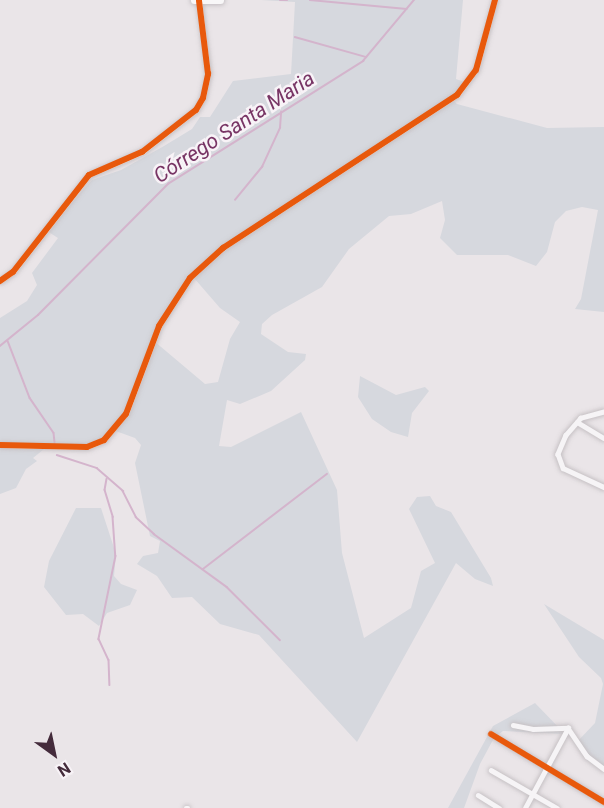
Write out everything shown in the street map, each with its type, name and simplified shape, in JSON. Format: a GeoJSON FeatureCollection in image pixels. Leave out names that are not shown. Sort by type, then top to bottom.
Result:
{"type":"FeatureCollection","features":[{"type":"Feature","properties":{"kind":"street"},"geometry":{"type":"LineString","coordinates":[[0,281],[13,272],[89,175],[142,152],[178,127],[196,110],[203,98],[208,74],[197,0],[220,0]]}},
{"type":"Feature","properties":{"kind":"street"},"geometry":{"type":"LineString","coordinates":[[0,445],[87,447],[104,440],[126,414],[159,326],[190,278],[223,248],[457,95],[476,70],[495,0]]}},
{"type":"Feature","properties":{"kind":"street"},"geometry":{"type":"LineString","coordinates":[[604,412],[589,414],[577,422],[559,449],[560,464],[604,487]]}},
{"type":"Feature","properties":{"kind":"street"},"geometry":{"type":"LineString","coordinates":[[577,422],[604,438]]}},
{"type":"Feature","properties":{"kind":"street"},"geometry":{"type":"LineString","coordinates":[[513,724],[533,729],[568,728]]}},
{"type":"Feature","properties":{"kind":"street"},"geometry":{"type":"LineString","coordinates":[[568,728],[586,756],[604,769]]}},
{"type":"Feature","properties":{"kind":"street"},"geometry":{"type":"LineString","coordinates":[[525,808],[568,728]]}},
{"type":"Feature","properties":{"kind":"street"},"geometry":{"type":"LineString","coordinates":[[492,734],[604,802]]}},
{"type":"Feature","properties":{"kind":"street"},"geometry":{"type":"LineString","coordinates":[[491,770],[557,808]]}},
{"type":"Feature","properties":{"kind":"street"},"geometry":{"type":"LineString","coordinates":[[478,795],[499,808]]}},
{"type":"Feature","properties":{"kind":"shaded area"},"geometry":{"type":"Polygon","coordinates":[[[261,0],[463,0],[456,79],[467,83],[452,99],[457,104],[547,128],[604,127],[604,312],[575,309],[581,299],[598,210],[582,207],[566,211],[555,222],[547,252],[536,266],[508,255],[457,255],[440,238],[445,220],[442,201],[411,214],[389,216],[349,249],[322,287],[272,315],[262,324],[261,334],[288,352],[306,354],[305,360],[271,391],[240,404],[227,400],[219,446],[231,447],[301,412],[337,490],[342,553],[364,638],[411,608],[421,571],[435,563],[409,509],[417,497],[430,496],[436,506],[451,512],[491,578],[493,586],[475,579],[456,563],[357,742],[259,635],[220,624],[192,597],[172,598],[157,576],[137,564],[143,556],[158,553],[160,541],[150,536],[135,463],[141,445],[135,438],[113,430],[91,445],[49,445],[33,458],[37,461],[26,469],[16,488],[0,494],[0,318],[27,301],[37,285],[32,273],[58,238],[47,231],[92,180],[121,170],[192,129],[200,117],[210,117],[233,81],[291,74],[295,2],[261,0]],[[194,278],[165,318],[154,341],[205,384],[218,382],[230,339],[240,322],[220,308],[194,278]]]}},
{"type":"Feature","properties":{"kind":"shaded area"},"geometry":{"type":"Polygon","coordinates":[[[360,376],[396,395],[425,387],[429,391],[412,413],[408,437],[391,432],[372,419],[358,397],[360,376]]]}},
{"type":"Feature","properties":{"kind":"shaded area"},"geometry":{"type":"Polygon","coordinates":[[[76,508],[101,508],[116,554],[114,576],[121,584],[137,590],[130,605],[107,613],[99,626],[83,614],[66,615],[44,587],[49,561],[76,508]]]}},
{"type":"Feature","properties":{"kind":"shaded area"},"geometry":{"type":"Polygon","coordinates":[[[544,604],[604,640],[604,770],[583,754],[576,743],[595,723],[603,684],[601,678],[579,657],[544,604]]]}},
{"type":"Feature","properties":{"kind":"shaded area"},"geometry":{"type":"Polygon","coordinates":[[[535,703],[565,734],[503,731],[494,738],[480,764],[464,808],[448,808],[493,726],[535,703]]]}},
{"type":"Feature","properties":{"kind":"waterway"},"geometry":{"type":"LineString","coordinates":[[280,0],[287,0]]}},
{"type":"Feature","properties":{"kind":"waterway"},"geometry":{"type":"LineString","coordinates":[[310,0],[407,9]]}},
{"type":"Feature","properties":{"kind":"waterway","name":"Córrego Santa Maria"},"geometry":{"type":"LineString","coordinates":[[0,346],[38,315],[168,184],[363,61],[414,0]]}},
{"type":"Feature","properties":{"kind":"waterway"},"geometry":{"type":"LineString","coordinates":[[295,37],[366,57]]}},
{"type":"Feature","properties":{"kind":"waterway"},"geometry":{"type":"LineString","coordinates":[[235,200],[262,167],[280,128],[281,112]]}},
{"type":"Feature","properties":{"kind":"waterway"},"geometry":{"type":"LineString","coordinates":[[8,341],[30,398],[54,433],[55,443]]}},
{"type":"Feature","properties":{"kind":"waterway"},"geometry":{"type":"LineString","coordinates":[[57,455],[97,468],[123,491],[136,517],[154,534],[227,587],[280,640]]}},
{"type":"Feature","properties":{"kind":"waterway"},"geometry":{"type":"LineString","coordinates":[[203,569],[327,474]]}},
{"type":"Feature","properties":{"kind":"waterway"},"geometry":{"type":"LineString","coordinates":[[107,479],[105,490],[113,517],[116,556],[99,639],[109,660],[110,685]]}},
{"type":"Feature","properties":{"kind":"cycle path"},"geometry":{"type":"LineString","coordinates":[[0,445],[87,447],[104,440],[126,414],[159,326],[190,278],[223,248],[457,95],[476,70],[495,0]]}},
{"type":"Feature","properties":{"kind":"cycle path"},"geometry":{"type":"LineString","coordinates":[[0,281],[13,272],[89,175],[142,152],[196,110],[203,98],[208,74],[199,1]]}},
{"type":"Feature","properties":{"kind":"cycle path"},"geometry":{"type":"LineString","coordinates":[[491,734],[604,802]]}}]}
